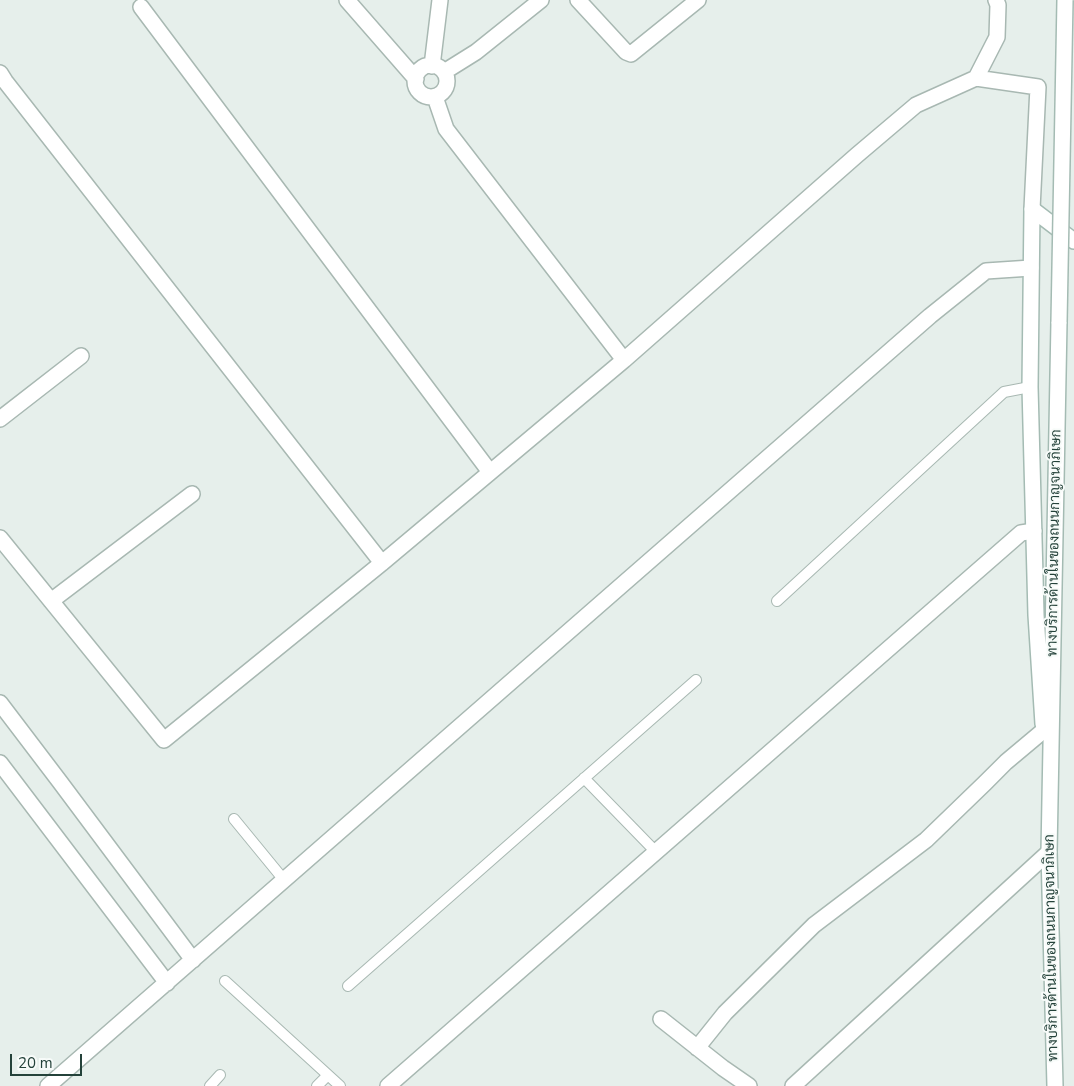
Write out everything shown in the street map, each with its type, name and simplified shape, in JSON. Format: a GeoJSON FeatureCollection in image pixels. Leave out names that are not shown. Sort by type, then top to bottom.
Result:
{"type":"FeatureCollection","features":[{"type":"Feature","properties":{"kind":"street"},"geometry":{"type":"LineString","coordinates":[[347,0],[416,79]]}},
{"type":"Feature","properties":{"kind":"street"},"geometry":{"type":"LineString","coordinates":[[438,69],[440,0]]}},
{"type":"Feature","properties":{"kind":"street"},"geometry":{"type":"LineString","coordinates":[[438,69],[476,52],[541,0]]}},
{"type":"Feature","properties":{"kind":"street"},"geometry":{"type":"LineString","coordinates":[[578,0],[626,52],[631,54],[698,0]]}},
{"type":"Feature","properties":{"kind":"street"},"geometry":{"type":"LineString","coordinates":[[976,78],[997,37],[998,5],[996,0]]}},
{"type":"Feature","properties":{"kind":"street","name":"ทางบริการด้านในของถนนกาญจนาภิเษก"},"geometry":{"type":"LineString","coordinates":[[1055,1086],[1049,852],[1065,0]]}},
{"type":"Feature","properties":{"kind":"street"},"geometry":{"type":"LineString","coordinates":[[141,7],[490,472]]}},
{"type":"Feature","properties":{"kind":"street"},"geometry":{"type":"LineString","coordinates":[[426,66],[438,69],[446,77],[446,87],[440,95],[434,97],[427,96],[420,93],[416,87],[416,79],[421,69],[426,66]]}},
{"type":"Feature","properties":{"kind":"street"},"geometry":{"type":"LineString","coordinates":[[0,73],[382,563]]}},
{"type":"Feature","properties":{"kind":"street"},"geometry":{"type":"LineString","coordinates":[[0,538],[164,740],[382,563],[624,360],[916,105],[976,78],[1038,87],[1032,209],[1030,387],[1036,615],[1043,732],[1050,793]]}},
{"type":"Feature","properties":{"kind":"street"},"geometry":{"type":"LineString","coordinates":[[434,97],[446,129],[624,360]]}},
{"type":"Feature","properties":{"kind":"street"},"geometry":{"type":"LineString","coordinates":[[1032,209],[1074,241]]}},
{"type":"Feature","properties":{"kind":"street"},"geometry":{"type":"LineString","coordinates":[[48,1086],[930,316],[986,271],[1031,268]]}},
{"type":"Feature","properties":{"kind":"street"},"geometry":{"type":"LineString","coordinates":[[0,419],[81,356]]}},
{"type":"Feature","properties":{"kind":"street"},"geometry":{"type":"LineString","coordinates":[[51,601],[192,494]]}},
{"type":"Feature","properties":{"kind":"street"},"geometry":{"type":"LineString","coordinates":[[388,1086],[1021,533],[1034,531]]}},
{"type":"Feature","properties":{"kind":"street"},"geometry":{"type":"LineString","coordinates":[[0,704],[193,960]]}},
{"type":"Feature","properties":{"kind":"street"},"geometry":{"type":"LineString","coordinates":[[697,1048],[725,1013],[814,925],[926,840],[1006,762],[1043,732]]}},
{"type":"Feature","properties":{"kind":"street"},"geometry":{"type":"LineString","coordinates":[[0,763],[167,983]]}},
{"type":"Feature","properties":{"kind":"street"},"geometry":{"type":"LineString","coordinates":[[793,1086],[1049,852]]}},
{"type":"Feature","properties":{"kind":"street"},"geometry":{"type":"LineString","coordinates":[[662,1020],[749,1086]]}},
{"type":"Feature","properties":{"kind":"lane"},"geometry":{"type":"LineString","coordinates":[[777,601],[1004,392],[1030,387]]}},
{"type":"Feature","properties":{"kind":"lane"},"geometry":{"type":"LineString","coordinates":[[348,986],[696,680]]}},
{"type":"Feature","properties":{"kind":"lane"},"geometry":{"type":"LineString","coordinates":[[584,778],[656,852]]}},
{"type":"Feature","properties":{"kind":"lane"},"geometry":{"type":"LineString","coordinates":[[234,819],[284,880]]}},
{"type":"Feature","properties":{"kind":"lane"},"geometry":{"type":"LineString","coordinates":[[225,981],[340,1086]]}},
{"type":"Feature","properties":{"kind":"lane"},"geometry":{"type":"LineString","coordinates":[[210,1086],[220,1075]]}},
{"type":"Feature","properties":{"kind":"lane"},"geometry":{"type":"LineString","coordinates":[[317,1086],[328,1076]]}}]}
